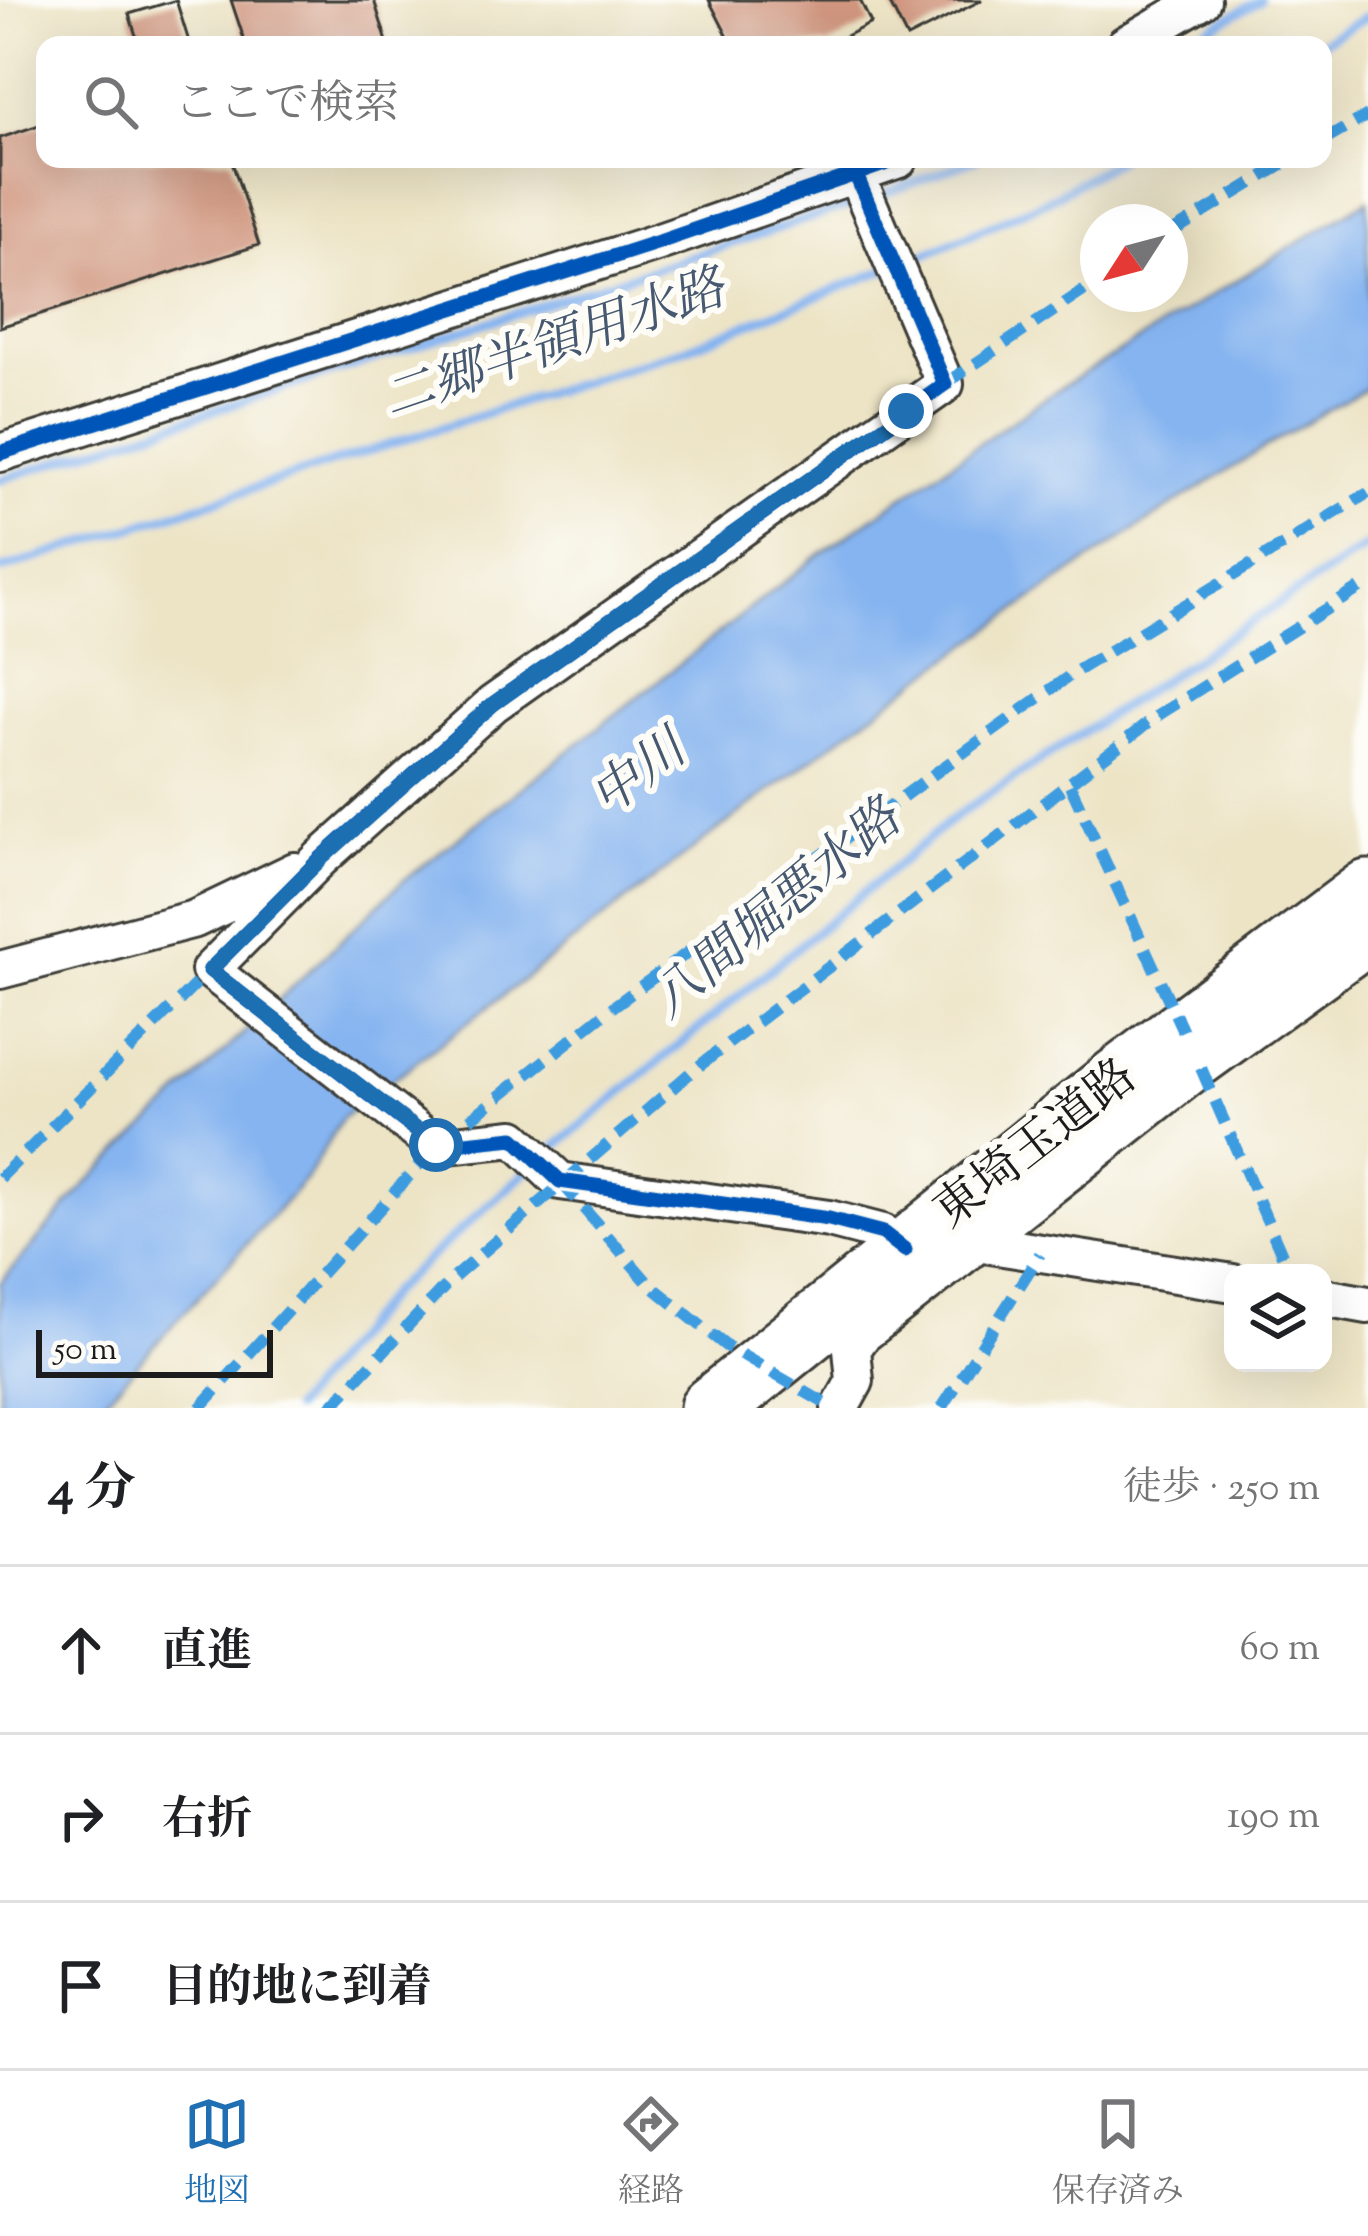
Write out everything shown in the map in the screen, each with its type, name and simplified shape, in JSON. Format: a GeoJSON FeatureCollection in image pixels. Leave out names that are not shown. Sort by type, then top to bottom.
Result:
{"type":"FeatureCollection","features":[{"type":"Feature","properties":{"kind":"highway","name":"東埼玉道路"},"geometry":{"type":"LineString","coordinates":[[712,1408],[1118,1080],[1368,892]]}},
{"type":"Feature","properties":{"kind":"street"},"geometry":{"type":"LineString","coordinates":[[1140,36],[1202,0]]}},
{"type":"Feature","properties":{"kind":"street"},"geometry":{"type":"LineString","coordinates":[[0,453],[874,168]]}},
{"type":"Feature","properties":{"kind":"street"},"geometry":{"type":"LineString","coordinates":[[856,175],[945,384],[493,704],[320,860],[210,970],[436,1145],[514,1138],[560,1181],[829,1219],[884,1233],[905,1250]]}},
{"type":"Feature","properties":{"kind":"street"},"geometry":{"type":"LineString","coordinates":[[0,970],[195,919],[320,860]]}},
{"type":"Feature","properties":{"kind":"street"},"geometry":{"type":"LineString","coordinates":[[840,1408],[855,1382],[852,1349],[862,1335],[1201,1068],[1368,947]]}},
{"type":"Feature","properties":{"kind":"street"},"geometry":{"type":"LineString","coordinates":[[979,1243],[1224,1282]]}},
{"type":"Feature","properties":{"kind":"street"},"geometry":{"type":"LineString","coordinates":[[1332,1299],[1368,1305]]}},
{"type":"Feature","properties":{"kind":"water","name":"中川"},"geometry":{"type":"Polygon","coordinates":[[[1368,200],[1368,387],[1233,467],[971,643],[342,1118],[307,1178],[97,1408],[0,1408],[0,1283],[87,1183],[403,881],[816,557],[1055,391],[1368,200]]]}},
{"type":"Feature","properties":{"kind":"building"},"geometry":{"type":"Polygon","coordinates":[[[176,0],[187,36],[136,36],[129,14],[176,0]]]}},
{"type":"Feature","properties":{"kind":"building"},"geometry":{"type":"Polygon","coordinates":[[[231,0],[374,0],[385,36],[243,36],[231,0]]]}},
{"type":"Feature","properties":{"kind":"building"},"geometry":{"type":"Polygon","coordinates":[[[709,0],[860,0],[871,23],[846,36],[727,36],[709,0]]]}},
{"type":"Feature","properties":{"kind":"building"},"geometry":{"type":"Polygon","coordinates":[[[888,0],[982,0],[911,36],[906,36],[888,0]]]}},
{"type":"Feature","properties":{"kind":"building"},"geometry":{"type":"Polygon","coordinates":[[[36,126],[36,168],[234,168],[259,245],[0,327],[0,138],[36,126]]]}},
{"type":"Feature","properties":{"kind":"waterway"},"geometry":{"type":"LineString","coordinates":[[1195,36],[1260,0]]}},
{"type":"Feature","properties":{"kind":"waterway","name":"二郷半領用水路"},"geometry":{"type":"LineString","coordinates":[[1332,36],[1368,16]]}},
{"type":"Feature","properties":{"kind":"waterway"},"geometry":{"type":"LineString","coordinates":[[873,198],[952,168]]}},
{"type":"Feature","properties":{"kind":"waterway","name":"二郷半領用水路"},"geometry":{"type":"LineString","coordinates":[[903,264],[1046,201],[1103,168]]}},
{"type":"Feature","properties":{"kind":"waterway"},"geometry":{"type":"LineString","coordinates":[[0,480],[857,203]]}},
{"type":"Feature","properties":{"kind":"waterway","name":"二郷半領用水路"},"geometry":{"type":"LineString","coordinates":[[0,570],[679,351],[887,269]]}},
{"type":"Feature","properties":{"kind":"waterway","name":"八間堀悪水路"},"geometry":{"type":"LineString","coordinates":[[547,1154],[959,814],[1368,545]]}},
{"type":"Feature","properties":{"kind":"waterway","name":"八間堀悪水路"},"geometry":{"type":"LineString","coordinates":[[294,1408],[392,1291],[534,1165]]}},
{"type":"Feature","properties":{"kind":"marked path"},"geometry":{"type":"LineString","coordinates":[[1332,136],[1368,115]]}},
{"type":"Feature","properties":{"kind":"marked path"},"geometry":{"type":"LineString","coordinates":[[1188,222],[1277,168]]}},
{"type":"Feature","properties":{"kind":"marked path"},"geometry":{"type":"LineString","coordinates":[[945,384],[1080,293]]}},
{"type":"Feature","properties":{"kind":"marked path"},"geometry":{"type":"LineString","coordinates":[[200,1408],[436,1146],[614,1006],[1072,674],[1368,493]]}},
{"type":"Feature","properties":{"kind":"marked path"},"geometry":{"type":"LineString","coordinates":[[330,1408],[452,1279],[690,1073],[1160,714],[1368,583]]}},
{"type":"Feature","properties":{"kind":"marked path"},"geometry":{"type":"LineString","coordinates":[[1070,785],[1183,1031]]}},
{"type":"Feature","properties":{"kind":"marked path"},"geometry":{"type":"LineString","coordinates":[[0,1178],[210,970]]}},
{"type":"Feature","properties":{"kind":"marked path"},"geometry":{"type":"LineString","coordinates":[[1201,1068],[1286,1264]]}},
{"type":"Feature","properties":{"kind":"marked path"},"geometry":{"type":"LineString","coordinates":[[560,1181],[649,1284],[726,1346],[833,1408]]}},
{"type":"Feature","properties":{"kind":"marked path"},"geometry":{"type":"LineString","coordinates":[[942,1408],[1040,1254]]}},
{"type":"Feature","properties":{"kind":"cycle path"},"geometry":{"type":"LineString","coordinates":[[0,453],[659,242],[873,168]]}},
{"type":"Feature","properties":{"kind":"cycle path"},"geometry":{"type":"LineString","coordinates":[[856,175],[945,384],[493,704],[320,859],[210,970],[436,1146],[514,1138],[560,1181],[829,1219],[883,1233],[905,1250]]}},
{"type":"Feature","properties":{"kind":"route"},"geometry":{"type":"LineString","coordinates":[[436,1145],[210,970],[320,860],[493,704],[906,411]]}}]}
